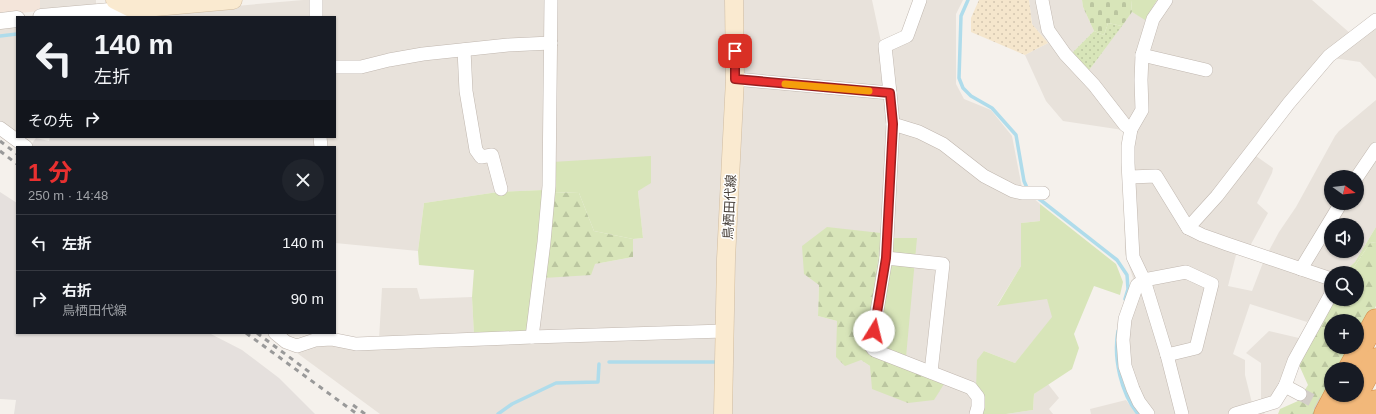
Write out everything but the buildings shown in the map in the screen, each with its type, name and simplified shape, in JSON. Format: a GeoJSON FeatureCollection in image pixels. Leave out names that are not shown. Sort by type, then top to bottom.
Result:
{"type":"FeatureCollection","features":[{"type":"Feature","properties":{"kind":"highway"},"geometry":{"type":"LineString","coordinates":[[1353,362],[1376,320]]}},
{"type":"Feature","properties":{"kind":"highway"},"geometry":{"type":"LineString","coordinates":[[1364,381],[1376,359]]}},
{"type":"Feature","properties":{"kind":"highway"},"geometry":{"type":"LineString","coordinates":[[1369,414],[1376,401]]}},
{"type":"Feature","properties":{"kind":"highway"},"geometry":{"type":"LineString","coordinates":[[1325,414],[1331,402]]}},
{"type":"Feature","properties":{"kind":"highway"},"geometry":{"type":"LineString","coordinates":[[1347,414],[1353,402]]}},
{"type":"Feature","properties":{"kind":"main road"},"geometry":{"type":"LineString","coordinates":[[115,0],[133,9],[233,0]]}},
{"type":"Feature","properties":{"kind":"main road","name":"鳥栖田代線"},"geometry":{"type":"LineString","coordinates":[[723,414],[726,259],[735,79],[734,0]]}},
{"type":"Feature","properties":{"kind":"street"},"geometry":{"type":"LineString","coordinates":[[316,0],[316,16]]}},
{"type":"Feature","properties":{"kind":"street"},"geometry":{"type":"LineString","coordinates":[[532,337],[544,242],[549,186],[551,0]]}},
{"type":"Feature","properties":{"kind":"street"},"geometry":{"type":"LineString","coordinates":[[920,0],[907,36],[885,46],[893,124],[886,258],[871,346],[876,351],[971,388],[978,397],[976,414]]}},
{"type":"Feature","properties":{"kind":"street"},"geometry":{"type":"LineString","coordinates":[[1042,0],[1048,30],[1064,54],[1094,85],[1125,126],[1131,129]]}},
{"type":"Feature","properties":{"kind":"street"},"geometry":{"type":"LineString","coordinates":[[1166,0],[1153,20],[1142,55],[1142,110],[1131,129],[1128,146],[1133,257],[1144,280],[1167,355],[1182,414]]}},
{"type":"Feature","properties":{"kind":"street"},"geometry":{"type":"LineString","coordinates":[[52,16],[133,9]]}},
{"type":"Feature","properties":{"kind":"street"},"geometry":{"type":"LineString","coordinates":[[0,20],[16,19]]}},
{"type":"Feature","properties":{"kind":"street"},"geometry":{"type":"LineString","coordinates":[[1188,228],[1217,196],[1289,103],[1329,56],[1376,20]]}},
{"type":"Feature","properties":{"kind":"street"},"geometry":{"type":"LineString","coordinates":[[336,67],[361,67],[422,54],[508,45],[551,43]]}},
{"type":"Feature","properties":{"kind":"street"},"geometry":{"type":"LineString","coordinates":[[464,50],[466,91],[476,150],[481,157],[492,155],[501,189]]}},
{"type":"Feature","properties":{"kind":"street"},"geometry":{"type":"LineString","coordinates":[[1142,55],[1206,70]]}},
{"type":"Feature","properties":{"kind":"street"},"geometry":{"type":"LineString","coordinates":[[735,79],[890,93]]}},
{"type":"Feature","properties":{"kind":"street"},"geometry":{"type":"LineString","coordinates":[[893,124],[919,132],[943,144],[984,176],[1013,191],[1022,194],[1043,193]]}},
{"type":"Feature","properties":{"kind":"street"},"geometry":{"type":"LineString","coordinates":[[0,128],[25,146]]}},
{"type":"Feature","properties":{"kind":"street"},"geometry":{"type":"LineString","coordinates":[[1362,170],[1376,149]]}},
{"type":"Feature","properties":{"kind":"street"},"geometry":{"type":"LineString","coordinates":[[1130,177],[1156,176],[1188,228],[1202,235],[1324,277]]}},
{"type":"Feature","properties":{"kind":"street"},"geometry":{"type":"LineString","coordinates":[[1301,269],[1337,210]]}},
{"type":"Feature","properties":{"kind":"street"},"geometry":{"type":"LineString","coordinates":[[886,258],[944,264],[931,372]]}},
{"type":"Feature","properties":{"kind":"street"},"geometry":{"type":"LineString","coordinates":[[1148,414],[1133,389],[1125,366],[1123,340],[1126,319],[1137,285],[1144,280],[1186,272],[1212,284],[1196,348],[1167,355]]}},
{"type":"Feature","properties":{"kind":"street"},"geometry":{"type":"LineString","coordinates":[[1235,414],[1275,402],[1285,386],[1294,361],[1324,306]]}},
{"type":"Feature","properties":{"kind":"street"},"geometry":{"type":"LineString","coordinates":[[276,334],[286,342],[297,346],[315,340],[332,338],[356,344],[724,331]]}},
{"type":"Feature","properties":{"kind":"street"},"geometry":{"type":"LineString","coordinates":[[1285,386],[1300,394]]}},
{"type":"Feature","properties":{"kind":"shaded area"},"geometry":{"type":"Polygon","coordinates":[[[0,0],[40,0],[40,11],[0,15],[0,0]]]}},
{"type":"Feature","properties":{"kind":"shaded area"},"geometry":{"type":"Polygon","coordinates":[[[40,0],[96,0],[96,6],[40,11],[40,0]]]}},
{"type":"Feature","properties":{"kind":"shaded area"},"geometry":{"type":"Polygon","coordinates":[[[303,0],[726,0],[729,73],[715,414],[380,414],[297,353],[302,341],[379,339],[382,288],[417,288],[420,299],[472,297],[474,336],[535,278],[633,257],[633,239],[643,238],[638,191],[543,190],[498,192],[424,203],[418,251],[336,243],[336,146],[317,146],[316,138],[336,138],[336,16],[123,16],[303,0]]]}},
{"type":"Feature","properties":{"kind":"shaded area"},"geometry":{"type":"Polygon","coordinates":[[[740,0],[872,0],[881,42],[905,36],[918,0],[963,0],[956,14],[956,84],[964,99],[991,110],[1012,136],[1022,188],[1040,204],[1040,221],[1021,223],[1021,266],[997,305],[1047,298],[1053,317],[1015,363],[984,351],[985,400],[981,414],[727,414],[740,0]],[[819,285],[818,316],[837,321],[861,360],[870,366],[905,368],[819,285]]]}},
{"type":"Feature","properties":{"kind":"shaded area"},"geometry":{"type":"Polygon","coordinates":[[[1029,0],[1082,0],[1083,7],[1094,31],[1071,54],[1087,73],[1132,12],[1145,19],[1157,0],[1312,0],[1351,34],[1376,25],[1376,79],[1360,62],[1333,58],[1253,154],[1273,168],[1257,203],[1268,213],[1250,246],[1237,251],[1228,286],[1252,291],[1264,260],[1279,232],[1296,207],[1335,136],[1376,100],[1376,227],[1364,247],[1364,218],[1324,218],[1324,258],[1357,258],[1355,262],[1351,266],[1324,266],[1324,298],[1307,322],[1250,304],[1233,354],[1245,360],[1245,375],[1252,403],[1261,400],[1261,363],[1246,353],[1269,331],[1299,338],[1264,414],[1145,414],[1121,363],[1134,281],[1125,254],[1123,130],[1063,121],[1046,101],[1025,55],[1048,43],[1032,24],[1029,0]]]}},
{"type":"Feature","properties":{"kind":"shaded area"},"geometry":{"type":"Polygon","coordinates":[[[16,25],[16,135],[0,124],[0,27],[16,25]]]}},
{"type":"Feature","properties":{"kind":"shaded area"},"geometry":{"type":"Polygon","coordinates":[[[36,138],[49,141],[50,138],[316,138],[317,146],[30,146],[36,138]]]}},
{"type":"Feature","properties":{"kind":"shaded area"},"geometry":{"type":"Polygon","coordinates":[[[0,192],[16,202],[16,334],[211,334],[242,350],[279,378],[315,414],[14,414],[16,400],[0,399],[0,192]]]}},
{"type":"Feature","properties":{"kind":"shaded area"},"geometry":{"type":"Polygon","coordinates":[[[1048,384],[1059,398],[1049,409],[1053,414],[1006,414],[1033,410],[1034,394],[1048,384]]]}},
{"type":"Feature","properties":{"kind":"shaded area"},"geometry":{"type":"Polygon","coordinates":[[[1126,400],[1136,414],[1091,414],[1090,409],[1126,400]]]}},
{"type":"Feature","properties":{"kind":"green space"},"geometry":{"type":"Polygon","coordinates":[[[1082,0],[1131,0],[1132,12],[1122,26],[1108,23],[1104,35],[1094,31],[1083,7],[1082,0]]]}},
{"type":"Feature","properties":{"kind":"green space"},"geometry":{"type":"Polygon","coordinates":[[[1131,0],[1157,0],[1145,20],[1132,12],[1131,0]]]}},
{"type":"Feature","properties":{"kind":"green space"},"geometry":{"type":"Polygon","coordinates":[[[1108,23],[1122,26],[1087,73],[1071,54],[1094,31],[1104,35],[1108,23]]]}},
{"type":"Feature","properties":{"kind":"green space"},"geometry":{"type":"Polygon","coordinates":[[[651,156],[651,183],[638,191],[643,238],[633,239],[594,231],[579,193],[552,192],[552,162],[651,156]]]}},
{"type":"Feature","properties":{"kind":"green space"},"geometry":{"type":"Polygon","coordinates":[[[543,190],[535,278],[527,333],[474,336],[472,297],[474,270],[419,265],[418,251],[424,203],[498,192],[543,190]]]}},
{"type":"Feature","properties":{"kind":"green space"},"geometry":{"type":"Polygon","coordinates":[[[552,192],[579,193],[594,231],[633,239],[633,257],[595,264],[591,275],[544,278],[552,192]]]}},
{"type":"Feature","properties":{"kind":"green space"},"geometry":{"type":"Polygon","coordinates":[[[1040,204],[1116,264],[1123,282],[1120,295],[1094,286],[1074,334],[1079,348],[1072,369],[1034,394],[1033,410],[1006,414],[981,414],[985,400],[976,389],[977,360],[984,351],[1015,363],[1052,317],[1047,299],[997,306],[1021,266],[1021,223],[1040,221],[1040,204]]]}},
{"type":"Feature","properties":{"kind":"green space"},"geometry":{"type":"Polygon","coordinates":[[[827,227],[881,233],[867,346],[944,384],[934,400],[908,403],[872,389],[870,366],[861,360],[845,366],[836,357],[837,321],[818,316],[819,285],[804,274],[802,246],[827,227]]]}},
{"type":"Feature","properties":{"kind":"green space"},"geometry":{"type":"Polygon","coordinates":[[[1376,227],[1376,242],[1370,243],[1364,252],[1364,247],[1376,227]]]}},
{"type":"Feature","properties":{"kind":"green space"},"geometry":{"type":"Polygon","coordinates":[[[881,233],[892,238],[917,238],[905,368],[867,346],[881,233]]]}},
{"type":"Feature","properties":{"kind":"green space"},"geometry":{"type":"Polygon","coordinates":[[[1376,242],[1376,306],[1364,327],[1364,314],[1326,314],[1330,306],[1364,306],[1364,266],[1355,266],[1360,258],[1364,258],[1364,252],[1370,243],[1376,242]]]}},
{"type":"Feature","properties":{"kind":"green space"},"geometry":{"type":"Polygon","coordinates":[[[1357,258],[1360,258],[1355,266],[1351,266],[1357,258]]]}},
{"type":"Feature","properties":{"kind":"green space"},"geometry":{"type":"Polygon","coordinates":[[[1324,318],[1324,354],[1349,354],[1345,362],[1324,362],[1324,401],[1317,414],[1278,414],[1280,409],[1298,401],[1308,385],[1299,365],[1324,318]]]}},
{"type":"Feature","properties":{"kind":"sand"},"geometry":{"type":"Polygon","coordinates":[[[979,0],[1029,0],[1032,24],[1048,43],[1025,55],[971,32],[971,18],[979,0]]]}},
{"type":"Feature","properties":{"kind":"waterway"},"geometry":{"type":"LineString","coordinates":[[968,0],[961,16],[959,78],[963,88],[971,96],[992,108],[1016,135],[1024,181],[1028,190]]}},
{"type":"Feature","properties":{"kind":"waterway"},"geometry":{"type":"LineString","coordinates":[[0,36],[16,34]]}},
{"type":"Feature","properties":{"kind":"waterway"},"geometry":{"type":"LineString","coordinates":[[1038,198],[1117,260],[1127,275],[1128,289],[1125,299]]}},
{"type":"Feature","properties":{"kind":"waterway"},"geometry":{"type":"LineString","coordinates":[[1118,331],[1117,352],[1120,375],[1127,396],[1138,414]]}},
{"type":"Feature","properties":{"kind":"waterway"},"geometry":{"type":"LineString","coordinates":[[609,362],[717,362]]}},
{"type":"Feature","properties":{"kind":"waterway"},"geometry":{"type":"LineString","coordinates":[[498,414],[512,404],[556,383],[598,382],[599,364]]}},
{"type":"Feature","properties":{"kind":"tunnel"},"geometry":{"type":"LineString","coordinates":[[1300,394],[1334,412]]}},
{"type":"Feature","properties":{"kind":"railway"},"geometry":{"type":"LineString","coordinates":[[0,141],[16,153]]}},
{"type":"Feature","properties":{"kind":"railway"},"geometry":{"type":"LineString","coordinates":[[0,151],[16,163]]}},
{"type":"Feature","properties":{"kind":"railway"},"geometry":{"type":"LineString","coordinates":[[247,334],[357,414]]}},
{"type":"Feature","properties":{"kind":"railway"},"geometry":{"type":"LineString","coordinates":[[258,334],[312,374]]}},
{"type":"Feature","properties":{"kind":"railway"},"geometry":{"type":"LineString","coordinates":[[353,405],[365,414]]}},
{"type":"Feature","properties":{"kind":"slow traffic"},"geometry":{"type":"LineString","coordinates":[[785,84],[869,91]]}},
{"type":"Feature","properties":{"kind":"route"},"geometry":{"type":"LineString","coordinates":[[735,51],[735,79],[890,93],[893,124],[886,258],[874,331]]}}]}
